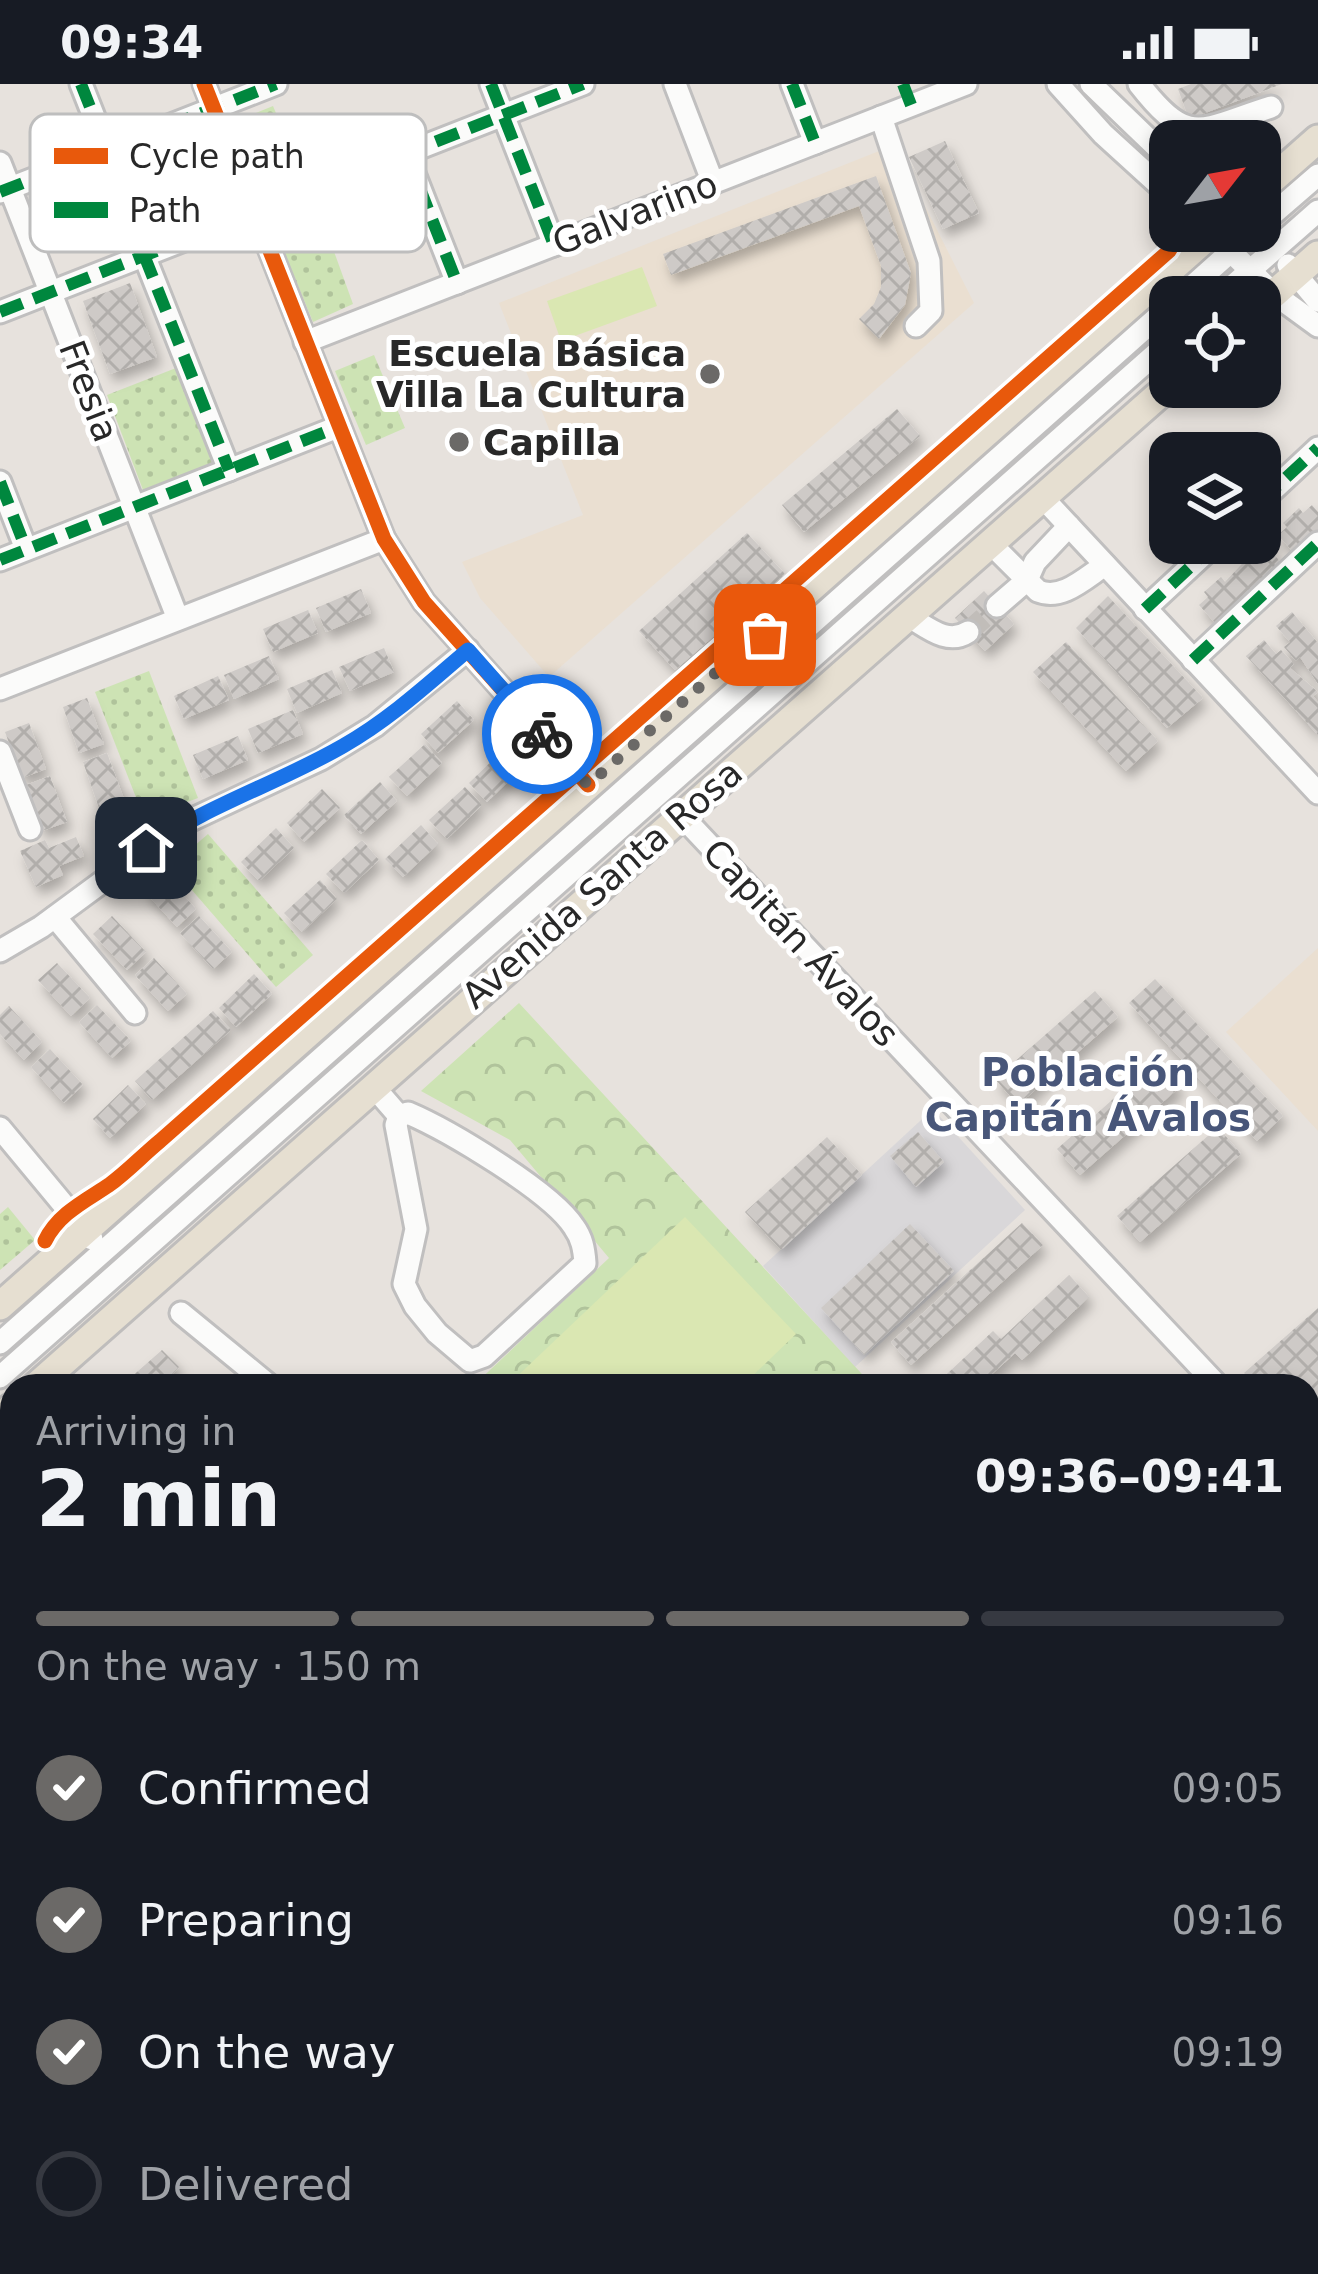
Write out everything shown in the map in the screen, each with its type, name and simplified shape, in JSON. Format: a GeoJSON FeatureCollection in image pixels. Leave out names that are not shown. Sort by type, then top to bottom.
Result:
{"type":"FeatureCollection","features":[{"type":"Feature","properties":{"kind":"main road"},"geometry":{"type":"LineString","coordinates":[[1281,172],[1318,140]]}},
{"type":"Feature","properties":{"kind":"main road"},"geometry":{"type":"LineString","coordinates":[[0,1306],[94,1242],[588,785],[1200,252]]}},
{"type":"Feature","properties":{"kind":"main road"},"geometry":{"type":"LineString","coordinates":[[1281,288],[1308,264]]}},
{"type":"Feature","properties":{"kind":"main road","name":"Avenida Santa Rosa"},"geometry":{"type":"LineString","coordinates":[[47,1374],[130,1282],[373,1086],[1149,403]]}},
{"type":"Feature","properties":{"kind":"street"},"geometry":{"type":"LineString","coordinates":[[81,84],[93,114]]}},
{"type":"Feature","properties":{"kind":"street"},"geometry":{"type":"LineString","coordinates":[[204,84],[216,114]]}},
{"type":"Feature","properties":{"kind":"street"},"geometry":{"type":"LineString","coordinates":[[199,114],[276,84]]}},
{"type":"Feature","properties":{"kind":"street"},"geometry":{"type":"LineString","coordinates":[[491,84],[554,244]]}},
{"type":"Feature","properties":{"kind":"street"},"geometry":{"type":"LineString","coordinates":[[426,145],[583,84]]}},
{"type":"Feature","properties":{"kind":"street"},"geometry":{"type":"LineString","coordinates":[[675,84],[713,183]]}},
{"type":"Feature","properties":{"kind":"street"},"geometry":{"type":"LineString","coordinates":[[792,84],[815,143]]}},
{"type":"Feature","properties":{"kind":"street","name":"Galvarino"},"geometry":{"type":"LineString","coordinates":[[305,342],[881,117],[907,95],[966,84]]}},
{"type":"Feature","properties":{"kind":"street"},"geometry":{"type":"LineString","coordinates":[[1058,84],[1149,176]]}},
{"type":"Feature","properties":{"kind":"street"},"geometry":{"type":"LineString","coordinates":[[1090,84],[1149,140]]}},
{"type":"Feature","properties":{"kind":"street"},"geometry":{"type":"LineString","coordinates":[[1139,84],[1171,122],[1190,129],[1271,107]]}},
{"type":"Feature","properties":{"kind":"street"},"geometry":{"type":"LineString","coordinates":[[881,117],[929,261],[931,311],[916,326]]}},
{"type":"Feature","properties":{"kind":"street","name":"Fresia"},"geometry":{"type":"LineString","coordinates":[[0,163],[5,190],[30,247]]}},
{"type":"Feature","properties":{"kind":"street"},"geometry":{"type":"LineString","coordinates":[[1281,207],[1318,175]]}},
{"type":"Feature","properties":{"kind":"street"},"geometry":{"type":"LineString","coordinates":[[426,203],[458,283]]}},
{"type":"Feature","properties":{"kind":"street"},"geometry":{"type":"LineString","coordinates":[[1281,244],[1318,211]]}},
{"type":"Feature","properties":{"kind":"street","name":"Fresia"},"geometry":{"type":"LineString","coordinates":[[32,252],[178,619]]}},
{"type":"Feature","properties":{"kind":"street"},"geometry":{"type":"LineString","coordinates":[[0,312],[152,252]]}},
{"type":"Feature","properties":{"kind":"street"},"geometry":{"type":"LineString","coordinates":[[270,252],[383,539],[409,582],[588,785]]}},
{"type":"Feature","properties":{"kind":"street"},"geometry":{"type":"LineString","coordinates":[[1232,252],[1253,276]]}},
{"type":"Feature","properties":{"kind":"street"},"geometry":{"type":"LineString","coordinates":[[1244,276],[1272,252]]}},
{"type":"Feature","properties":{"kind":"street"},"geometry":{"type":"LineString","coordinates":[[1276,252],[1308,264],[1318,301]]}},
{"type":"Feature","properties":{"kind":"street"},"geometry":{"type":"LineString","coordinates":[[144,255],[229,470]]}},
{"type":"Feature","properties":{"kind":"street"},"geometry":{"type":"LineString","coordinates":[[1281,307],[1318,326]]}},
{"type":"Feature","properties":{"kind":"street"},"geometry":{"type":"LineString","coordinates":[[0,1343],[94,1242],[1149,325]]}},
{"type":"Feature","properties":{"kind":"street"},"geometry":{"type":"LineString","coordinates":[[4,1374],[130,1282],[1149,360]]}},
{"type":"Feature","properties":{"kind":"street"},"geometry":{"type":"LineString","coordinates":[[0,560],[338,428]]}},
{"type":"Feature","properties":{"kind":"street"},"geometry":{"type":"LineString","coordinates":[[1281,482],[1318,448]]}},
{"type":"Feature","properties":{"kind":"street"},"geometry":{"type":"LineString","coordinates":[[0,482],[26,550]]}},
{"type":"Feature","properties":{"kind":"street"},"geometry":{"type":"LineString","coordinates":[[1042,497],[1318,793]]}},
{"type":"Feature","properties":{"kind":"street"},"geometry":{"type":"LineString","coordinates":[[745,647],[810,606],[934,514]]}},
{"type":"Feature","properties":{"kind":"street"},"geometry":{"type":"LineString","coordinates":[[997,606],[1027,580],[1035,562],[1069,526]]}},
{"type":"Feature","properties":{"kind":"street"},"geometry":{"type":"LineString","coordinates":[[0,688],[383,539]]}},
{"type":"Feature","properties":{"kind":"street"},"geometry":{"type":"LineString","coordinates":[[990,543],[1043,594],[1054,595],[1105,566]]}},
{"type":"Feature","properties":{"kind":"street"},"geometry":{"type":"LineString","coordinates":[[1193,660],[1318,543]]}},
{"type":"Feature","properties":{"kind":"street"},"geometry":{"type":"LineString","coordinates":[[1145,609],[1193,564]]}},
{"type":"Feature","properties":{"kind":"street"},"geometry":{"type":"LineString","coordinates":[[908,616],[946,638],[968,632]]}},
{"type":"Feature","properties":{"kind":"street"},"geometry":{"type":"LineString","coordinates":[[0,952],[178,826],[348,744],[468,650]]}},
{"type":"Feature","properties":{"kind":"street"},"geometry":{"type":"LineString","coordinates":[[0,752],[30,829]]}},
{"type":"Feature","properties":{"kind":"street","name":"Capitán Ávalos"},"geometry":{"type":"LineString","coordinates":[[680,814],[1207,1374]]}},
{"type":"Feature","properties":{"kind":"street"},"geometry":{"type":"LineString","coordinates":[[55,917],[135,1012]]}},
{"type":"Feature","properties":{"kind":"street"},"geometry":{"type":"LineString","coordinates":[[373,1086],[399,1116]]}},
{"type":"Feature","properties":{"kind":"street"},"geometry":{"type":"LineString","coordinates":[[408,1113],[435,1125],[517,1178],[571,1221],[584,1251],[585,1263],[484,1356],[470,1361],[437,1333],[404,1284],[416,1229],[396,1125],[399,1116],[408,1113]]}},
{"type":"Feature","properties":{"kind":"street"},"geometry":{"type":"LineString","coordinates":[[0,1129],[130,1282]]}},
{"type":"Feature","properties":{"kind":"street"},"geometry":{"type":"LineString","coordinates":[[181,1313],[256,1374]]}},
{"type":"Feature","properties":{"kind":"shaded area","name":"Escuela Básica Villa La Cultura"},"geometry":{"type":"Polygon","coordinates":[[[894,145],[974,303],[549,677],[480,598],[462,562],[583,515],[499,303],[894,145]]]}},
{"type":"Feature","properties":{"kind":"shaded area"},"geometry":{"type":"Polygon","coordinates":[[[1318,948],[1318,1131],[1226,1032],[1318,948]]]}},
{"type":"Feature","properties":{"kind":"shaded area"},"geometry":{"type":"Polygon","coordinates":[[[933,1109],[1025,1210],[855,1367],[763,1266],[933,1109]]]}},
{"type":"Feature","properties":{"kind":"green space"},"geometry":{"type":"Polygon","coordinates":[[[273,106],[276,114],[254,114],[273,106]]]}},
{"type":"Feature","properties":{"kind":"green space"},"geometry":{"type":"Polygon","coordinates":[[[284,252],[334,252],[353,304],[313,322],[284,252]]]}},
{"type":"Feature","properties":{"kind":"green space"},"geometry":{"type":"Polygon","coordinates":[[[642,267],[657,306],[561,341],[547,301],[642,267]]]}},
{"type":"Feature","properties":{"kind":"green space"},"geometry":{"type":"Polygon","coordinates":[[[374,355],[405,428],[366,445],[335,371],[374,355]]]}},
{"type":"Feature","properties":{"kind":"green space"},"geometry":{"type":"Polygon","coordinates":[[[176,368],[213,463],[143,490],[107,395],[176,368]]]}},
{"type":"Feature","properties":{"kind":"green space"},"geometry":{"type":"Polygon","coordinates":[[[149,671],[198,798],[144,818],[95,692],[149,671]]]}},
{"type":"Feature","properties":{"kind":"green space"},"geometry":{"type":"Polygon","coordinates":[[[208,834],[313,955],[276,987],[171,866],[208,834]]]}},
{"type":"Feature","properties":{"kind":"green space"},"geometry":{"type":"Polygon","coordinates":[[[519,1003],[862,1374],[486,1374],[609,1258],[510,1140],[421,1091],[519,1003]]]}},
{"type":"Feature","properties":{"kind":"green space"},"geometry":{"type":"Polygon","coordinates":[[[8,1207],[35,1240],[0,1270],[0,1214],[8,1207]]]}},
{"type":"Feature","properties":{"kind":"green space"},"geometry":{"type":"Polygon","coordinates":[[[685,1217],[796,1334],[754,1374],[520,1374],[685,1217]]]}},
{"type":"Feature","properties":{"kind":"building"},"geometry":{"type":"Polygon","coordinates":[[[1191,84],[1282,84],[1189,119],[1178,89],[1191,84]]]}},
{"type":"Feature","properties":{"kind":"building"},"geometry":{"type":"Polygon","coordinates":[[[945,141],[979,213],[943,229],[909,157],[945,141]]]}},
{"type":"Feature","properties":{"kind":"building"},"geometry":{"type":"Polygon","coordinates":[[[876,176],[911,273],[905,305],[879,339],[859,319],[874,304],[881,287],[881,266],[859,206],[671,275],[663,254],[876,176]]]}},
{"type":"Feature","properties":{"kind":"building"},"geometry":{"type":"Polygon","coordinates":[[[130,283],[157,357],[110,374],[83,301],[130,283]]]}},
{"type":"Feature","properties":{"kind":"building"},"geometry":{"type":"Polygon","coordinates":[[[897,409],[920,436],[804,532],[782,505],[897,409]]]}},
{"type":"Feature","properties":{"kind":"building"},"geometry":{"type":"Polygon","coordinates":[[[1312,505],[1318,512],[1318,531],[1294,553],[1281,538],[1287,527],[1283,523],[1299,508],[1303,513],[1312,505]]]}},
{"type":"Feature","properties":{"kind":"building"},"geometry":{"type":"Polygon","coordinates":[[[747,533],[785,574],[675,670],[639,631],[747,533]]]}},
{"type":"Feature","properties":{"kind":"building"},"geometry":{"type":"Polygon","coordinates":[[[1242,564],[1283,565],[1216,624],[1199,605],[1208,597],[1204,592],[1221,577],[1225,582],[1242,564]]]}},
{"type":"Feature","properties":{"kind":"building"},"geometry":{"type":"Polygon","coordinates":[[[361,589],[371,613],[326,632],[316,608],[361,589]]]}},
{"type":"Feature","properties":{"kind":"building"},"geometry":{"type":"Polygon","coordinates":[[[984,591],[1014,624],[985,651],[955,618],[984,591]]]}},
{"type":"Feature","properties":{"kind":"building"},"geometry":{"type":"Polygon","coordinates":[[[1108,596],[1203,698],[1167,728],[1076,628],[1108,596]]]}},
{"type":"Feature","properties":{"kind":"building"},"geometry":{"type":"Polygon","coordinates":[[[308,610],[318,633],[273,652],[263,629],[308,610]]]}},
{"type":"Feature","properties":{"kind":"building"},"geometry":{"type":"Polygon","coordinates":[[[1292,612],[1318,643],[1318,684],[1300,657],[1296,661],[1284,647],[1290,642],[1276,626],[1292,612]]]}},
{"type":"Feature","properties":{"kind":"building"},"geometry":{"type":"Polygon","coordinates":[[[1264,640],[1276,654],[1281,650],[1294,664],[1290,668],[1318,692],[1313,696],[1318,702],[1318,735],[1246,656],[1264,640]]]}},
{"type":"Feature","properties":{"kind":"building"},"geometry":{"type":"Polygon","coordinates":[[[1066,642],[1158,741],[1126,771],[1033,672],[1066,642]]]}},
{"type":"Feature","properties":{"kind":"building"},"geometry":{"type":"Polygon","coordinates":[[[384,648],[394,672],[350,691],[339,667],[384,648]]]}},
{"type":"Feature","properties":{"kind":"building"},"geometry":{"type":"Polygon","coordinates":[[[269,656],[279,679],[234,699],[224,675],[269,656]]]}},
{"type":"Feature","properties":{"kind":"building"},"geometry":{"type":"Polygon","coordinates":[[[332,670],[342,693],[297,713],[287,689],[332,670]]]}},
{"type":"Feature","properties":{"kind":"building"},"geometry":{"type":"Polygon","coordinates":[[[218,676],[229,700],[184,719],[174,696],[218,676]]]}},
{"type":"Feature","properties":{"kind":"building"},"geometry":{"type":"Polygon","coordinates":[[[87,698],[104,744],[79,753],[63,707],[87,698]]]}},
{"type":"Feature","properties":{"kind":"building"},"geometry":{"type":"Polygon","coordinates":[[[457,701],[474,720],[438,753],[421,734],[457,701]]]}},
{"type":"Feature","properties":{"kind":"building"},"geometry":{"type":"Polygon","coordinates":[[[293,710],[303,734],[258,753],[248,729],[293,710]]]}},
{"type":"Feature","properties":{"kind":"building"},"geometry":{"type":"Polygon","coordinates":[[[29,723],[46,769],[22,778],[5,732],[29,723]]]}},
{"type":"Feature","properties":{"kind":"building"},"geometry":{"type":"Polygon","coordinates":[[[238,736],[248,760],[203,779],[193,755],[238,736]]]}},
{"type":"Feature","properties":{"kind":"building"},"geometry":{"type":"Polygon","coordinates":[[[425,744],[442,763],[407,796],[389,777],[425,744]]]}},
{"type":"Feature","properties":{"kind":"building"},"geometry":{"type":"Polygon","coordinates":[[[504,749],[522,768],[487,802],[469,783],[504,749]]]}},
{"type":"Feature","properties":{"kind":"building"},"geometry":{"type":"Polygon","coordinates":[[[107,753],[124,799],[99,808],[83,762],[107,753]]]}},
{"type":"Feature","properties":{"kind":"building"},"geometry":{"type":"Polygon","coordinates":[[[50,776],[67,822],[42,831],[26,785],[50,776]]]}},
{"type":"Feature","properties":{"kind":"building"},"geometry":{"type":"Polygon","coordinates":[[[380,782],[397,801],[361,834],[344,815],[380,782]]]}},
{"type":"Feature","properties":{"kind":"building"},"geometry":{"type":"Polygon","coordinates":[[[465,787],[482,805],[447,839],[429,820],[465,787]]]}},
{"type":"Feature","properties":{"kind":"building"},"geometry":{"type":"Polygon","coordinates":[[[322,789],[340,808],[304,842],[287,823],[322,789]]]}},
{"type":"Feature","properties":{"kind":"building"},"geometry":{"type":"Polygon","coordinates":[[[421,825],[438,844],[403,877],[385,859],[421,825]]]}},
{"type":"Feature","properties":{"kind":"building"},"geometry":{"type":"Polygon","coordinates":[[[276,828],[294,848],[259,881],[241,862],[276,828]]]}},
{"type":"Feature","properties":{"kind":"building"},"geometry":{"type":"Polygon","coordinates":[[[76,837],[84,856],[59,866],[63,875],[36,887],[20,851],[45,840],[49,848],[76,837]]]}},
{"type":"Feature","properties":{"kind":"building"},"geometry":{"type":"Polygon","coordinates":[[[362,840],[379,860],[344,893],[326,874],[362,840]]]}},
{"type":"Feature","properties":{"kind":"building"},"geometry":{"type":"Polygon","coordinates":[[[163,873],[196,909],[177,927],[144,891],[163,873]]]}},
{"type":"Feature","properties":{"kind":"building"},"geometry":{"type":"Polygon","coordinates":[[[320,880],[337,899],[302,932],[284,913],[320,880]]]}},
{"type":"Feature","properties":{"kind":"building"},"geometry":{"type":"Polygon","coordinates":[[[112,916],[146,952],[127,970],[93,934],[112,916]]]}},
{"type":"Feature","properties":{"kind":"building"},"geometry":{"type":"Polygon","coordinates":[[[199,916],[232,952],[213,969],[180,933],[199,916]]]}},
{"type":"Feature","properties":{"kind":"building"},"geometry":{"type":"Polygon","coordinates":[[[154,958],[187,994],[168,1011],[135,975],[154,958]]]}},
{"type":"Feature","properties":{"kind":"building"},"geometry":{"type":"Polygon","coordinates":[[[57,963],[90,998],[71,1016],[38,980],[57,963]]]}},
{"type":"Feature","properties":{"kind":"building"},"geometry":{"type":"Polygon","coordinates":[[[254,974],[272,994],[236,1027],[219,1008],[254,974]]]}},
{"type":"Feature","properties":{"kind":"building"},"geometry":{"type":"Polygon","coordinates":[[[1155,979],[1283,1116],[1257,1141],[1129,1003],[1155,979]]]}},
{"type":"Feature","properties":{"kind":"building"},"geometry":{"type":"Polygon","coordinates":[[[1095,991],[1118,1017],[1018,1105],[995,1079],[1095,991]]]}},
{"type":"Feature","properties":{"kind":"building"},"geometry":{"type":"Polygon","coordinates":[[[97,1005],[131,1041],[112,1058],[79,1022],[97,1005]]]}},
{"type":"Feature","properties":{"kind":"building"},"geometry":{"type":"Polygon","coordinates":[[[9,1006],[42,1042],[24,1060],[0,1034],[0,1015],[9,1006]]]}},
{"type":"Feature","properties":{"kind":"building"},"geometry":{"type":"Polygon","coordinates":[[[213,1011],[231,1030],[152,1100],[135,1081],[213,1011]]]}},
{"type":"Feature","properties":{"kind":"building"},"geometry":{"type":"Polygon","coordinates":[[[50,1049],[83,1085],[64,1103],[31,1067],[50,1049]]]}},
{"type":"Feature","properties":{"kind":"building"},"geometry":{"type":"Polygon","coordinates":[[[1157,1060],[1180,1087],[1080,1175],[1057,1149],[1157,1060]]]}},
{"type":"Feature","properties":{"kind":"building"},"geometry":{"type":"Polygon","coordinates":[[[128,1085],[146,1104],[110,1138],[93,1119],[128,1085]]]}},
{"type":"Feature","properties":{"kind":"building"},"geometry":{"type":"Polygon","coordinates":[[[1218,1127],[1241,1154],[1140,1242],[1117,1216],[1218,1127]]]}},
{"type":"Feature","properties":{"kind":"building"},"geometry":{"type":"Polygon","coordinates":[[[918,1132],[944,1162],[916,1187],[890,1156],[918,1132]]]}},
{"type":"Feature","properties":{"kind":"building"},"geometry":{"type":"Polygon","coordinates":[[[827,1137],[862,1175],[781,1250],[745,1212],[827,1137]]]}},
{"type":"Feature","properties":{"kind":"building"},"geometry":{"type":"Polygon","coordinates":[[[1022,1223],[1043,1245],[911,1365],[891,1342],[1022,1223]]]}},
{"type":"Feature","properties":{"kind":"building"},"geometry":{"type":"Polygon","coordinates":[[[910,1224],[954,1271],[864,1355],[821,1308],[910,1224]]]}},
{"type":"Feature","properties":{"kind":"building"},"geometry":{"type":"Polygon","coordinates":[[[1069,1275],[1089,1297],[1022,1360],[1015,1353],[992,1374],[947,1374],[993,1331],[1001,1339],[1069,1275]]]}},
{"type":"Feature","properties":{"kind":"building"},"geometry":{"type":"Polygon","coordinates":[[[1318,1308],[1318,1374],[1244,1373],[1318,1308]]]}},
{"type":"Feature","properties":{"kind":"building"},"geometry":{"type":"Polygon","coordinates":[[[162,1350],[179,1367],[173,1374],[135,1374],[162,1350]]]}},
{"type":"Feature","properties":{"kind":"tunnel"},"geometry":{"type":"LineString","coordinates":[[968,632],[997,606]]}},
{"type":"Feature","properties":{"kind":"marked path"},"geometry":{"type":"LineString","coordinates":[[81,84],[93,114]]}},
{"type":"Feature","properties":{"kind":"marked path"},"geometry":{"type":"LineString","coordinates":[[199,114],[276,84]]}},
{"type":"Feature","properties":{"kind":"marked path"},"geometry":{"type":"LineString","coordinates":[[491,84],[554,245]]}},
{"type":"Feature","properties":{"kind":"marked path"},"geometry":{"type":"LineString","coordinates":[[426,145],[583,84]]}},
{"type":"Feature","properties":{"kind":"marked path"},"geometry":{"type":"LineString","coordinates":[[792,84],[815,143]]}},
{"type":"Feature","properties":{"kind":"marked path"},"geometry":{"type":"LineString","coordinates":[[903,84],[911,105]]}},
{"type":"Feature","properties":{"kind":"marked path"},"geometry":{"type":"LineString","coordinates":[[0,192],[30,180]]}},
{"type":"Feature","properties":{"kind":"marked path"},"geometry":{"type":"LineString","coordinates":[[426,204],[457,283]]}},
{"type":"Feature","properties":{"kind":"marked path"},"geometry":{"type":"LineString","coordinates":[[0,312],[153,252]]}},
{"type":"Feature","properties":{"kind":"marked path"},"geometry":{"type":"LineString","coordinates":[[144,255],[229,470]]}},
{"type":"Feature","properties":{"kind":"marked path"},"geometry":{"type":"LineString","coordinates":[[0,560],[338,427]]}},
{"type":"Feature","properties":{"kind":"marked path"},"geometry":{"type":"LineString","coordinates":[[1281,482],[1318,448]]}},
{"type":"Feature","properties":{"kind":"marked path"},"geometry":{"type":"LineString","coordinates":[[0,482],[26,549]]}},
{"type":"Feature","properties":{"kind":"marked path"},"geometry":{"type":"LineString","coordinates":[[1193,660],[1318,543]]}},
{"type":"Feature","properties":{"kind":"marked path"},"geometry":{"type":"LineString","coordinates":[[1145,609],[1193,564]]}},
{"type":"Feature","properties":{"kind":"cycle path"},"geometry":{"type":"LineString","coordinates":[[204,84],[216,114]]}},
{"type":"Feature","properties":{"kind":"cycle path"},"geometry":{"type":"LineString","coordinates":[[270,252],[384,539],[424,602],[588,785]]}},
{"type":"Feature","properties":{"kind":"cycle path"},"geometry":{"type":"LineString","coordinates":[[45,1241],[65,1216],[129,1169],[1168,252]]}},
{"type":"Feature","properties":{"kind":"way so far"},"geometry":{"type":"LineString","coordinates":[[542,734],[588,785],[745,647],[765,635]]}},
{"type":"Feature","properties":{"kind":"place","name":"Escuela Básica Villa La Cultura"},"geometry":{"type":"Point","coordinates":[710,374]}},
{"type":"Feature","properties":{"kind":"place","name":"Capilla"},"geometry":{"type":"Point","coordinates":[459,442]}},
{"type":"Feature","properties":{"kind":"district","name":"Población Capitán Ávalos"},"geometry":{"type":"Point","coordinates":[1088,1094]}},
{"type":"Feature","properties":{"kind":"route"},"geometry":{"type":"LineString","coordinates":[[146,848],[196,817],[348,744],[468,650],[542,734]]}}]}
